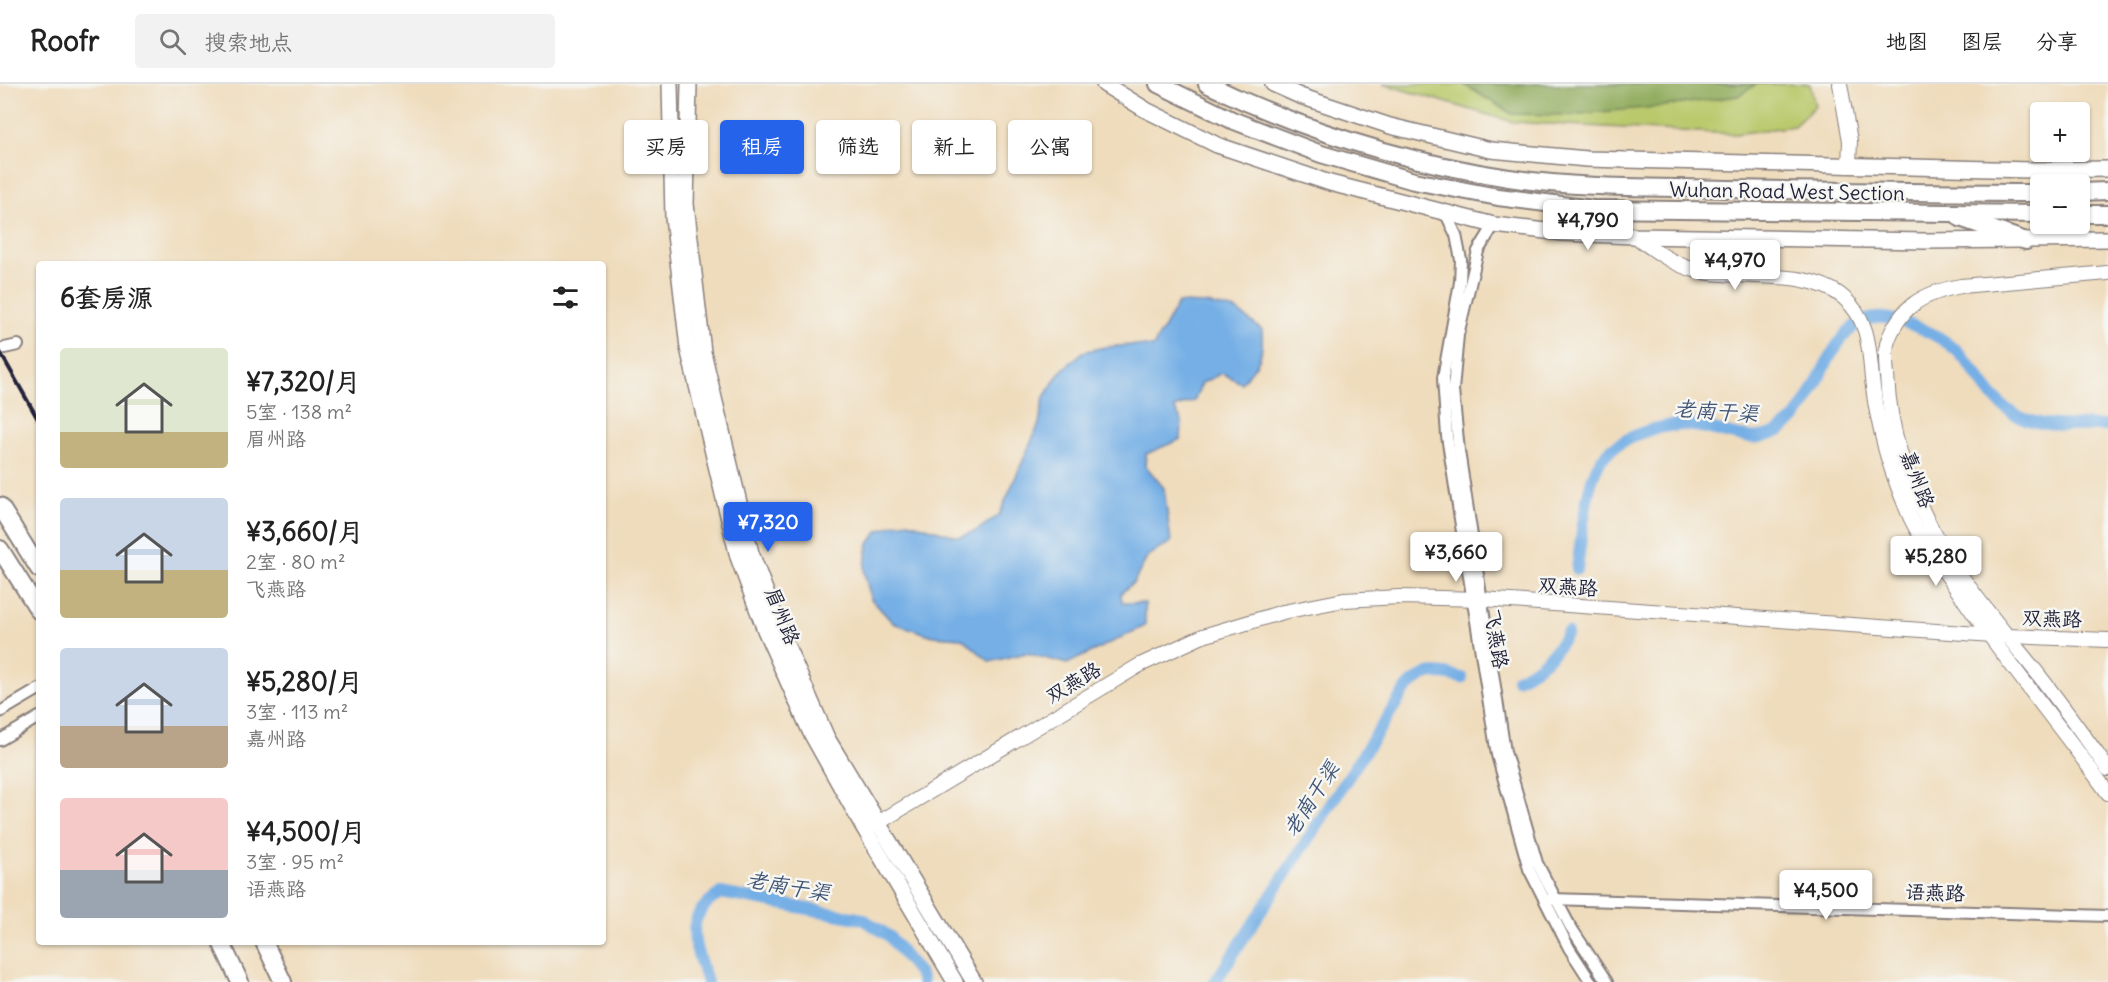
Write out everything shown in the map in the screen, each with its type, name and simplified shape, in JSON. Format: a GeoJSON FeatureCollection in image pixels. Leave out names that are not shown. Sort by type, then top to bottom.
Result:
{"type":"FeatureCollection","features":[{"type":"Feature","properties":{"kind":"highway","name":"Wuhan Road West Section"},"geometry":{"type":"LineString","coordinates":[[1158,84],[1232,120],[1321,154],[1414,181],[1498,197],[1593,209],[2030,214]]}},
{"type":"Feature","properties":{"kind":"highway","name":"Wuhan Road West Section"},"geometry":{"type":"LineString","coordinates":[[1207,84],[1242,101],[1326,133],[1418,161],[1511,178],[1603,186],[2030,193]]}},
{"type":"Feature","properties":{"kind":"highway"},"geometry":{"type":"LineString","coordinates":[[2090,191],[2108,190]]}},
{"type":"Feature","properties":{"kind":"highway"},"geometry":{"type":"LineString","coordinates":[[1948,214],[2026,241]]}},
{"type":"Feature","properties":{"kind":"highway"},"geometry":{"type":"LineString","coordinates":[[2090,214],[2108,214]]}},
{"type":"Feature","properties":{"kind":"highway"},"geometry":{"type":"LineString","coordinates":[[0,507],[36,564]]}},
{"type":"Feature","properties":{"kind":"highway"},"geometry":{"type":"LineString","coordinates":[[0,549],[36,606]]}},
{"type":"Feature","properties":{"kind":"highway"},"geometry":{"type":"LineString","coordinates":[[222,945],[240,982]]}},
{"type":"Feature","properties":{"kind":"highway"},"geometry":{"type":"LineString","coordinates":[[265,945],[283,982]]}},
{"type":"Feature","properties":{"kind":"main road","name":"眉州路"},"geometry":{"type":"LineString","coordinates":[[670,84],[673,217],[688,348],[738,557],[765,630],[810,731],[871,826],[955,982]]}},
{"type":"Feature","properties":{"kind":"main road"},"geometry":{"type":"LineString","coordinates":[[689,84],[686,204],[703,352],[751,553],[782,635],[827,738],[871,826],[974,982]]}},
{"type":"Feature","properties":{"kind":"main road"},"geometry":{"type":"LineString","coordinates":[[1104,84],[1146,110],[1217,145],[1330,183],[1494,225],[1563,233],[1635,236],[2026,241],[2108,239]]}},
{"type":"Feature","properties":{"kind":"main road"},"geometry":{"type":"LineString","coordinates":[[1273,84],[1300,96],[1390,126],[1491,150],[1587,159],[2031,171],[2108,169]]}},
{"type":"Feature","properties":{"kind":"street"},"geometry":{"type":"LineString","coordinates":[[1840,84],[1850,141],[1849,166]]}},
{"type":"Feature","properties":{"kind":"street","name":"飞燕路"},"geometry":{"type":"LineString","coordinates":[[1446,214],[1456,235],[1461,260],[1460,282],[1443,378],[1447,436],[1505,752],[1537,863],[1550,899],[1569,948],[1591,982]]}},
{"type":"Feature","properties":{"kind":"street","name":"飞燕路"},"geometry":{"type":"LineString","coordinates":[[1477,599],[1453,390],[1458,335],[1472,275],[1478,251],[1494,225]]}},
{"type":"Feature","properties":{"kind":"street","name":"嘉州路"},"geometry":{"type":"LineString","coordinates":[[1635,236],[1663,256],[1699,271],[1798,279],[1818,284],[1844,298],[1857,312],[1867,335],[1871,354],[1873,394],[1884,446],[1909,514],[1987,634],[2108,793]]}},
{"type":"Feature","properties":{"kind":"street"},"geometry":{"type":"LineString","coordinates":[[2108,273],[1961,285],[1926,296],[1905,311],[1892,331],[1887,344],[1886,356],[1887,393],[1897,440],[1914,494],[1934,533],[1958,570],[2053,693],[2108,769]]}},
{"type":"Feature","properties":{"kind":"street"},"geometry":{"type":"LineString","coordinates":[[0,349],[18,345]]}},
{"type":"Feature","properties":{"kind":"street","name":"双燕路"},"geometry":{"type":"LineString","coordinates":[[871,826],[1140,665],[1203,636],[1283,612],[1344,600],[1399,597],[1477,599],[2007,636],[2108,640]]}},
{"type":"Feature","properties":{"kind":"street"},"geometry":{"type":"LineString","coordinates":[[0,711],[36,691]]}},
{"type":"Feature","properties":{"kind":"street"},"geometry":{"type":"LineString","coordinates":[[0,740],[36,719]]}},
{"type":"Feature","properties":{"kind":"street","name":"飞燕路"},"geometry":{"type":"LineString","coordinates":[[1550,899],[1607,982]]}},
{"type":"Feature","properties":{"kind":"street","name":"语燕路"},"geometry":{"type":"LineString","coordinates":[[1550,899],[2108,916]]}},
{"type":"Feature","properties":{"kind":"green space"},"geometry":{"type":"Polygon","coordinates":[[[1383,84],[1810,84],[1815,106],[1794,126],[1735,134],[1513,122],[1383,84]]]}},
{"type":"Feature","properties":{"kind":"green space"},"geometry":{"type":"Polygon","coordinates":[[[1463,84],[1756,84],[1738,96],[1665,106],[1567,115],[1512,114],[1463,84]]]}},
{"type":"Feature","properties":{"kind":"water"},"geometry":{"type":"Polygon","coordinates":[[[1178,303],[1207,304],[1236,310],[1262,330],[1262,347],[1259,360],[1241,383],[1222,373],[1202,383],[1194,401],[1174,408],[1182,422],[1181,439],[1146,454],[1145,465],[1164,488],[1171,542],[1148,556],[1134,582],[1121,593],[1122,603],[1145,603],[1145,626],[1067,664],[1026,653],[990,662],[962,638],[933,636],[893,623],[871,599],[864,572],[868,545],[878,531],[895,524],[909,522],[959,537],[976,531],[999,515],[1039,424],[1044,397],[1060,372],[1083,352],[1105,347],[1132,345],[1153,347],[1178,303]]]}},
{"type":"Feature","properties":{"kind":"waterway","name":"老南干渠"},"geometry":{"type":"LineString","coordinates":[[1577,569],[1589,489],[1597,467],[1609,451],[1639,434],[1668,426],[1697,426],[1751,437],[1778,432],[1791,422],[1802,408],[1843,338],[1856,325],[1871,318],[1891,319],[1910,325],[1948,343],[1970,365],[1993,397],[2018,416],[2051,425],[2108,426]]}},
{"type":"Feature","properties":{"kind":"waterway","name":"老南干渠"},"geometry":{"type":"LineString","coordinates":[[1517,679],[1546,660],[1567,633]]}},
{"type":"Feature","properties":{"kind":"waterway","name":"老南干渠"},"geometry":{"type":"LineString","coordinates":[[1215,982],[1405,690],[1425,675],[1437,673],[1462,678]]}},
{"type":"Feature","properties":{"kind":"waterway","name":"老南干渠"},"geometry":{"type":"LineString","coordinates":[[707,982],[695,944],[695,922],[708,902],[721,893],[863,919],[889,936],[920,975],[922,982]]}},
{"type":"Feature","properties":{"kind":"railway"},"geometry":{"type":"LineString","coordinates":[[0,352],[36,416]]}}]}
